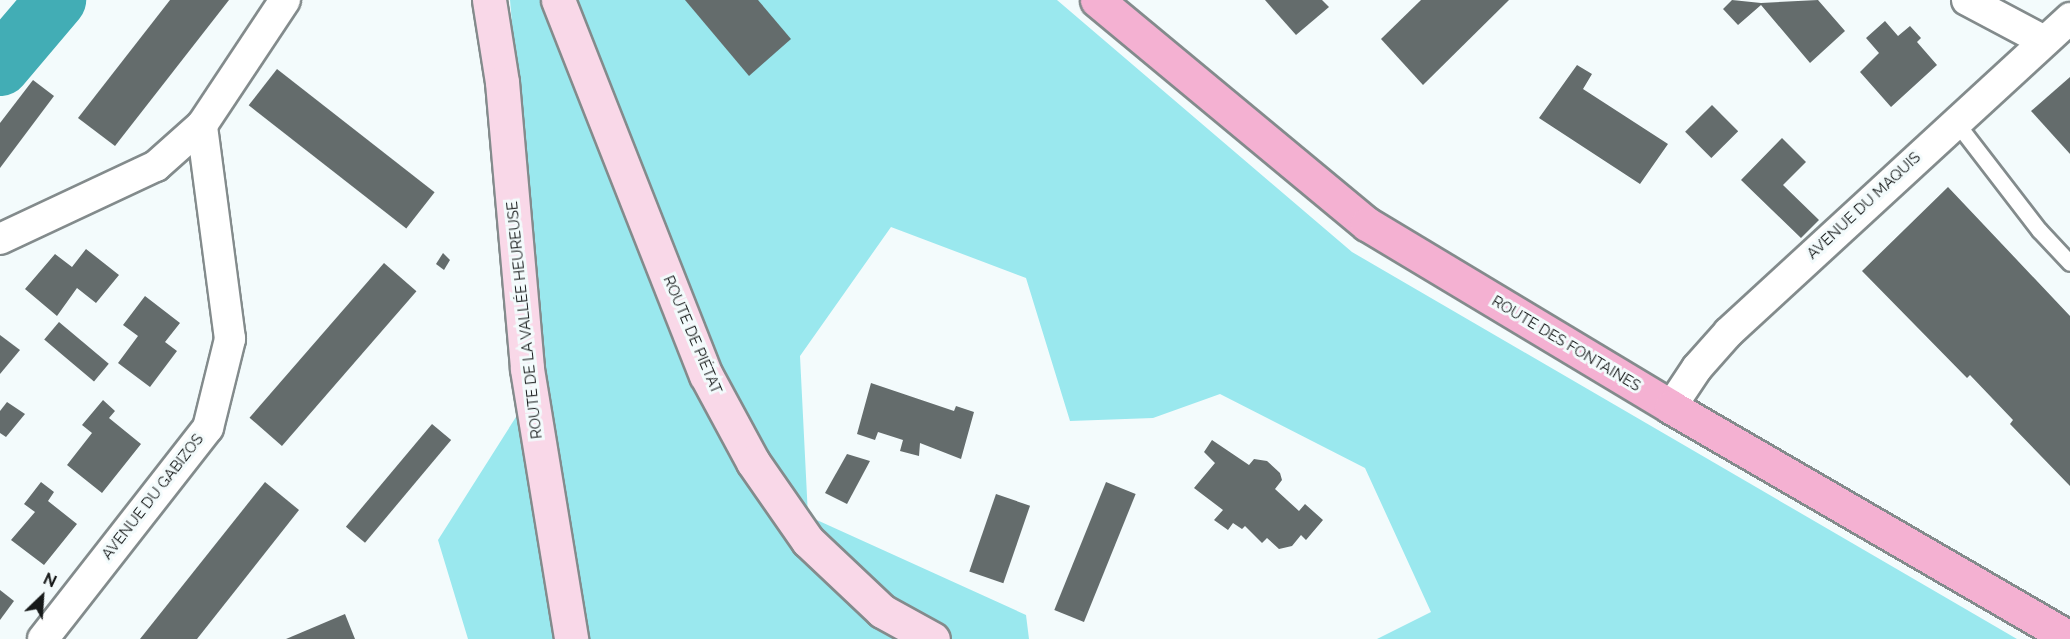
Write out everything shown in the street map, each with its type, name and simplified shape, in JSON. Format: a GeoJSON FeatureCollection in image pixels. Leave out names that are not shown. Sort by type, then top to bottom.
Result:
{"type":"FeatureCollection","features":[{"type":"Feature","properties":{"kind":"main road","name":"ROUTE DES FONTAINES"},"geometry":{"type":"LineString","coordinates":[[1097,0],[1367,224],[1671,407],[2070,639]]}},
{"type":"Feature","properties":{"kind":"street"},"geometry":{"type":"LineString","coordinates":[[0,239],[156,166],[202,125],[285,0]]}},
{"type":"Feature","properties":{"kind":"street","name":"ROUTE DE LA VALLÉE HEUREUSE"},"geometry":{"type":"LineString","coordinates":[[489,0],[502,82],[526,369],[571,639]]}},
{"type":"Feature","properties":{"kind":"street","name":"ROUTE DE PIÉTAT"},"geometry":{"type":"LineString","coordinates":[[558,0],[706,375],[753,462],[808,541],[882,610],[933,639]]}},
{"type":"Feature","properties":{"kind":"street"},"geometry":{"type":"LineString","coordinates":[[1967,0],[2044,41]]}},
{"type":"Feature","properties":{"kind":"street","name":"AVENUE DU MAQUIS"},"geometry":{"type":"LineString","coordinates":[[1671,407],[1697,368],[1729,332],[1955,121],[2070,18]]}},
{"type":"Feature","properties":{"kind":"street","name":"AVENUE DU GABIZOS"},"geometry":{"type":"LineString","coordinates":[[43,639],[208,428],[230,339],[202,125]]}},
{"type":"Feature","properties":{"kind":"lane"},"geometry":{"type":"LineString","coordinates":[[1955,121],[2039,230],[2070,263]]}},
{"type":"Feature","properties":{"kind":"shaded area"},"geometry":{"type":"Polygon","coordinates":[[[510,0],[1057,0],[1352,252],[2017,639],[1377,639],[1431,612],[1365,468],[1220,394],[1153,418],[1070,421],[1026,278],[891,227],[800,356],[808,516],[1026,615],[1029,639],[468,639],[438,540],[542,376],[510,0]]]}},
{"type":"Feature","properties":{"kind":"building"},"geometry":{"type":"Polygon","coordinates":[[[170,0],[229,0],[115,146],[78,118],[170,0]]]}},
{"type":"Feature","properties":{"kind":"building"},"geometry":{"type":"Polygon","coordinates":[[[685,0],[758,0],[791,39],[749,76],[685,0]]]}},
{"type":"Feature","properties":{"kind":"building"},"geometry":{"type":"Polygon","coordinates":[[[1265,0],[1322,0],[1329,7],[1296,35],[1265,0]]]}},
{"type":"Feature","properties":{"kind":"building"},"geometry":{"type":"Polygon","coordinates":[[[1421,0],[1509,0],[1423,85],[1381,39],[1421,0]]]}},
{"type":"Feature","properties":{"kind":"building"},"geometry":{"type":"Polygon","coordinates":[[[1732,0],[1761,3],[1818,0],[1845,31],[1810,63],[1761,5],[1738,25],[1723,9],[1732,0]]]}},
{"type":"Feature","properties":{"kind":"building"},"geometry":{"type":"Polygon","coordinates":[[[1885,21],[1898,36],[1910,26],[1921,38],[1917,42],[1937,65],[1891,107],[1860,72],[1879,53],[1866,38],[1885,21]]]}},
{"type":"Feature","properties":{"kind":"building"},"geometry":{"type":"Polygon","coordinates":[[[1577,65],[1592,74],[1583,89],[1668,144],[1640,184],[1539,118],[1577,65]]]}},
{"type":"Feature","properties":{"kind":"building"},"geometry":{"type":"Polygon","coordinates":[[[277,69],[435,192],[406,228],[249,105],[277,69]]]}},
{"type":"Feature","properties":{"kind":"building"},"geometry":{"type":"Polygon","coordinates":[[[2070,77],[2070,154],[2031,111],[2070,77]]]}},
{"type":"Feature","properties":{"kind":"building"},"geometry":{"type":"Polygon","coordinates":[[[33,80],[54,96],[0,168],[0,123],[33,80]]]}},
{"type":"Feature","properties":{"kind":"building"},"geometry":{"type":"Polygon","coordinates":[[[1712,105],[1738,131],[1711,158],[1685,132],[1712,105]]]}},
{"type":"Feature","properties":{"kind":"building"},"geometry":{"type":"Polygon","coordinates":[[[1782,138],[1806,162],[1783,185],[1819,220],[1801,238],[1741,180],[1782,138]]]}},
{"type":"Feature","properties":{"kind":"building"},"geometry":{"type":"Polygon","coordinates":[[[1948,187],[2070,316],[2070,486],[2010,424],[2013,420],[1970,375],[1967,378],[1862,271],[1948,187]]]}},
{"type":"Feature","properties":{"kind":"building"},"geometry":{"type":"Polygon","coordinates":[[[86,249],[119,275],[96,303],[77,288],[57,316],[25,289],[55,254],[72,267],[86,249]]]}},
{"type":"Feature","properties":{"kind":"building"},"geometry":{"type":"Polygon","coordinates":[[[443,253],[450,260],[444,270],[436,264],[443,253]]]}},
{"type":"Feature","properties":{"kind":"building"},"geometry":{"type":"Polygon","coordinates":[[[384,263],[416,291],[282,446],[250,418],[384,263]]]}},
{"type":"Feature","properties":{"kind":"building"},"geometry":{"type":"Polygon","coordinates":[[[145,296],[180,323],[165,342],[177,351],[150,387],[118,363],[138,336],[123,325],[145,296]]]}},
{"type":"Feature","properties":{"kind":"building"},"geometry":{"type":"Polygon","coordinates":[[[59,322],[109,364],[94,381],[44,340],[59,322]]]}},
{"type":"Feature","properties":{"kind":"building"},"geometry":{"type":"Polygon","coordinates":[[[0,335],[20,350],[0,374],[0,335]]]}},
{"type":"Feature","properties":{"kind":"building"},"geometry":{"type":"Polygon","coordinates":[[[871,383],[954,411],[956,406],[974,412],[961,459],[920,443],[919,456],[900,451],[903,440],[878,432],[875,440],[857,434],[871,383]]]}},
{"type":"Feature","properties":{"kind":"building"},"geometry":{"type":"Polygon","coordinates":[[[103,400],[115,411],[109,418],[141,444],[102,493],[67,465],[92,433],[82,425],[103,400]]]}},
{"type":"Feature","properties":{"kind":"building"},"geometry":{"type":"Polygon","coordinates":[[[7,402],[25,414],[6,437],[0,433],[0,411],[7,402]]]}},
{"type":"Feature","properties":{"kind":"building"},"geometry":{"type":"Polygon","coordinates":[[[432,424],[451,440],[365,543],[346,527],[432,424]]]}},
{"type":"Feature","properties":{"kind":"building"},"geometry":{"type":"Polygon","coordinates":[[[1212,440],[1249,465],[1254,459],[1267,461],[1280,473],[1282,480],[1275,489],[1299,511],[1305,504],[1323,520],[1306,540],[1301,535],[1292,546],[1279,549],[1267,538],[1262,543],[1245,526],[1242,529],[1233,523],[1228,530],[1214,520],[1223,510],[1194,488],[1215,463],[1204,452],[1212,440]]]}},
{"type":"Feature","properties":{"kind":"building"},"geometry":{"type":"Polygon","coordinates":[[[847,454],[870,461],[847,504],[825,493],[847,454]]]}},
{"type":"Feature","properties":{"kind":"building"},"geometry":{"type":"Polygon","coordinates":[[[41,482],[54,492],[48,501],[77,524],[44,565],[11,540],[35,512],[24,504],[41,482]]]}},
{"type":"Feature","properties":{"kind":"building"},"geometry":{"type":"Polygon","coordinates":[[[265,482],[299,510],[197,639],[140,639],[265,482]]]}},
{"type":"Feature","properties":{"kind":"building"},"geometry":{"type":"Polygon","coordinates":[[[1106,482],[1136,494],[1084,622],[1054,610],[1106,482]]]}},
{"type":"Feature","properties":{"kind":"building"},"geometry":{"type":"Polygon","coordinates":[[[996,494],[1030,506],[1003,583],[969,572],[996,494]]]}},
{"type":"Feature","properties":{"kind":"building"},"geometry":{"type":"Polygon","coordinates":[[[0,590],[14,601],[0,620],[0,590]]]}},
{"type":"Feature","properties":{"kind":"building"},"geometry":{"type":"Polygon","coordinates":[[[345,614],[355,639],[286,639],[345,614]]]}},
{"type":"Feature","properties":{"kind":"waterway"},"geometry":{"type":"LineString","coordinates":[[0,66],[56,0]]}}]}
